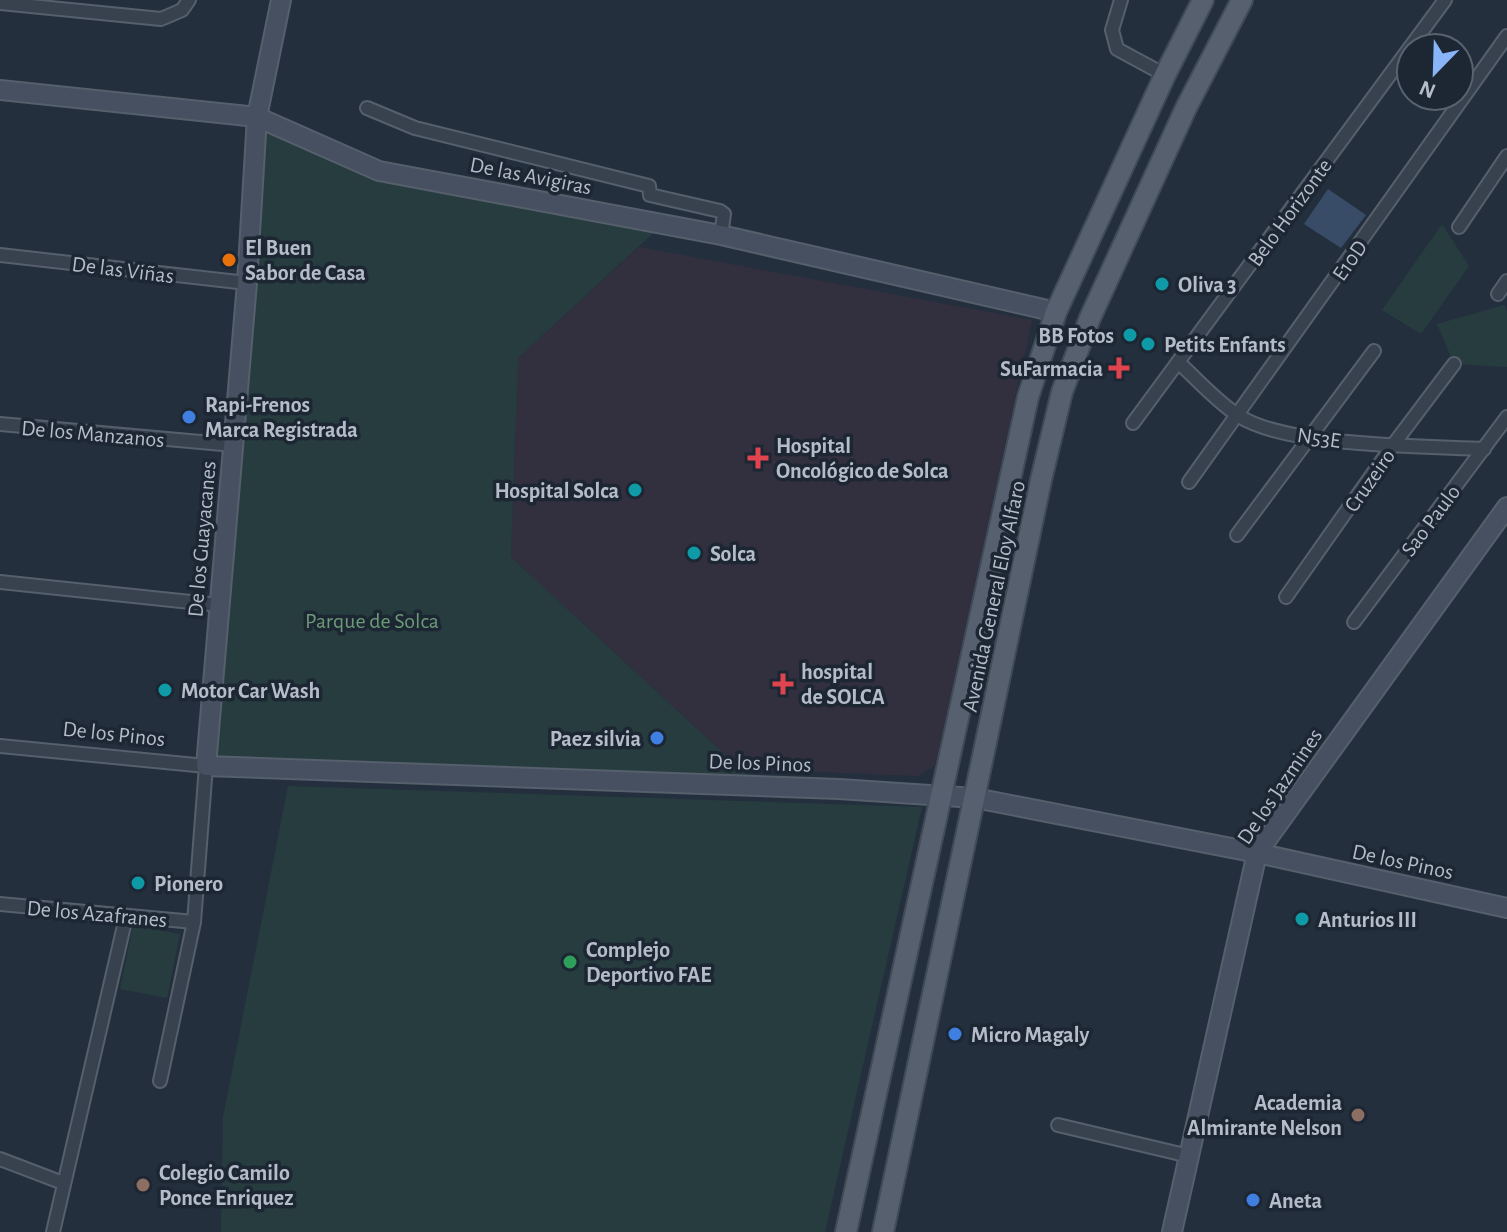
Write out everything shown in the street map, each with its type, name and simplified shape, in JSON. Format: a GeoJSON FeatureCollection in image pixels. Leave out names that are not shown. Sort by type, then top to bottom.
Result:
{"type":"FeatureCollection","features":[{"type":"Feature","properties":{"kind":"main road","name":"Avenida General Eloy Alfaro"},"geometry":{"type":"LineString","coordinates":[[846,1232],[1028,397],[1056,312],[1165,75],[1203,0]]}},
{"type":"Feature","properties":{"kind":"main road","name":"Avenida General Eloy Alfaro"},"geometry":{"type":"LineString","coordinates":[[883,1232],[1062,392],[1090,318],[1160,164],[1242,0]]}},
{"type":"Feature","properties":{"kind":"street"},"geometry":{"type":"LineString","coordinates":[[0,3],[55,4],[161,19],[182,10],[189,0]]}},
{"type":"Feature","properties":{"kind":"street","name":"De los Guayacanes"},"geometry":{"type":"LineString","coordinates":[[160,1081],[194,922],[247,283],[257,117],[281,0]]}},
{"type":"Feature","properties":{"kind":"street"},"geometry":{"type":"LineString","coordinates":[[1121,0],[1112,30],[1117,49],[1165,75]]}},
{"type":"Feature","properties":{"kind":"street","name":"Belo Horizonte"},"geometry":{"type":"LineString","coordinates":[[1133,423],[1445,0]]}},
{"type":"Feature","properties":{"kind":"street","name":"E10D"},"geometry":{"type":"LineString","coordinates":[[1189,482],[1507,36]]}},
{"type":"Feature","properties":{"kind":"street","name":"De las Avigiras"},"geometry":{"type":"LineString","coordinates":[[0,90],[257,117],[379,171],[721,235],[1056,312]]}},
{"type":"Feature","properties":{"kind":"street"},"geometry":{"type":"LineString","coordinates":[[367,108],[415,128],[649,186],[650,195],[720,211],[724,214],[721,235]]}},
{"type":"Feature","properties":{"kind":"street"},"geometry":{"type":"LineString","coordinates":[[1459,227],[1507,156]]}},
{"type":"Feature","properties":{"kind":"street","name":"De las Viñas"},"geometry":{"type":"LineString","coordinates":[[0,255],[247,283]]}},
{"type":"Feature","properties":{"kind":"street"},"geometry":{"type":"LineString","coordinates":[[1498,294],[1507,281]]}},
{"type":"Feature","properties":{"kind":"street"},"geometry":{"type":"LineString","coordinates":[[1237,535],[1374,351]]}},
{"type":"Feature","properties":{"kind":"street","name":"N53E"},"geometry":{"type":"LineString","coordinates":[[1178,362],[1238,416],[1269,429],[1311,437],[1393,445],[1484,449]]}},
{"type":"Feature","properties":{"kind":"street","name":"Cruzeiro"},"geometry":{"type":"LineString","coordinates":[[1286,597],[1454,364]]}},
{"type":"Feature","properties":{"kind":"street","name":"Sao Paulo"},"geometry":{"type":"LineString","coordinates":[[1354,622],[1507,417]]}},
{"type":"Feature","properties":{"kind":"street","name":"De los Manzanos"},"geometry":{"type":"LineString","coordinates":[[0,424],[234,445]]}},
{"type":"Feature","properties":{"kind":"street","name":"De los Jazmines"},"geometry":{"type":"LineString","coordinates":[[1172,1232],[1257,853],[1507,507]]}},
{"type":"Feature","properties":{"kind":"street"},"geometry":{"type":"LineString","coordinates":[[0,582],[219,605]]}},
{"type":"Feature","properties":{"kind":"street","name":"De los Pinos"},"geometry":{"type":"LineString","coordinates":[[0,746],[206,766],[940,794],[975,798],[1257,853],[1507,908]]}},
{"type":"Feature","properties":{"kind":"street","name":"De los Azafranes"},"geometry":{"type":"LineString","coordinates":[[0,904],[194,922]]}},
{"type":"Feature","properties":{"kind":"street"},"geometry":{"type":"LineString","coordinates":[[53,1232],[126,917]]}},
{"type":"Feature","properties":{"kind":"street"},"geometry":{"type":"LineString","coordinates":[[1058,1125],[1189,1156]]}},
{"type":"Feature","properties":{"kind":"street"},"geometry":{"type":"LineString","coordinates":[[0,1159],[63,1183]]}},
{"type":"Feature","properties":{"kind":"shaded area","name":"Hospital Oncológico de Solca"},"geometry":{"type":"Polygon","coordinates":[[[639,247],[1032,320],[935,765],[919,776],[741,769],[511,557],[518,358],[639,247]]]}},
{"type":"Feature","properties":{"kind":"green space","name":"Parque de Solca"},"geometry":{"type":"Polygon","coordinates":[[[257,117],[379,171],[663,224],[518,358],[511,557],[759,786],[206,766],[257,117]]]}},
{"type":"Feature","properties":{"kind":"green space"},"geometry":{"type":"Polygon","coordinates":[[[1442,224],[1469,266],[1421,334],[1382,310],[1442,224]]]}},
{"type":"Feature","properties":{"kind":"green space"},"geometry":{"type":"Polygon","coordinates":[[[1504,305],[1507,311],[1507,367],[1454,364],[1437,324],[1504,305]]]}},
{"type":"Feature","properties":{"kind":"green space","name":"Complejo Deportivo FAE"},"geometry":{"type":"Polygon","coordinates":[[[288,786],[922,807],[825,1232],[221,1232],[223,1117],[288,786]]]}},
{"type":"Feature","properties":{"kind":"green space"},"geometry":{"type":"Polygon","coordinates":[[[133,925],[180,934],[167,998],[120,989],[133,925]]]}},
{"type":"Feature","properties":{"kind":"water"},"geometry":{"type":"Polygon","coordinates":[[[1328,189],[1366,215],[1341,248],[1304,224],[1328,189]]]}},
{"type":"Feature","properties":{"kind":"place","name":"El Buen Sabor de Casa"},"geometry":{"type":"Point","coordinates":[229,260]}},
{"type":"Feature","properties":{"kind":"place","name":"Oliva 3"},"geometry":{"type":"Point","coordinates":[1162,284]}},
{"type":"Feature","properties":{"kind":"place","name":"BB Fotos"},"geometry":{"type":"Point","coordinates":[1130,335]}},
{"type":"Feature","properties":{"kind":"place","name":"Petits Enfants"},"geometry":{"type":"Point","coordinates":[1148,344]}},
{"type":"Feature","properties":{"kind":"place","name":"SuFarmacia"},"geometry":{"type":"Point","coordinates":[1119,368]}},
{"type":"Feature","properties":{"kind":"place","name":"Rapi-Frenos Marca Registrada"},"geometry":{"type":"Point","coordinates":[189,417]}},
{"type":"Feature","properties":{"kind":"place","name":"Hospital Oncológico de Solca"},"geometry":{"type":"Point","coordinates":[758,458]}},
{"type":"Feature","properties":{"kind":"place","name":"Hospital Solca"},"geometry":{"type":"Point","coordinates":[635,490]}},
{"type":"Feature","properties":{"kind":"place","name":"Solca"},"geometry":{"type":"Point","coordinates":[694,553]}},
{"type":"Feature","properties":{"kind":"place","name":"hospital de SOLCA"},"geometry":{"type":"Point","coordinates":[783,684]}},
{"type":"Feature","properties":{"kind":"place","name":"Motor Car Wash"},"geometry":{"type":"Point","coordinates":[165,690]}},
{"type":"Feature","properties":{"kind":"place","name":"Paez silvia"},"geometry":{"type":"Point","coordinates":[657,738]}},
{"type":"Feature","properties":{"kind":"place","name":"Pionero"},"geometry":{"type":"Point","coordinates":[138,883]}},
{"type":"Feature","properties":{"kind":"place","name":"Anturios III"},"geometry":{"type":"Point","coordinates":[1302,919]}},
{"type":"Feature","properties":{"kind":"place","name":"Complejo Deportivo FAE"},"geometry":{"type":"Point","coordinates":[570,962]}},
{"type":"Feature","properties":{"kind":"place","name":"Micro Magaly"},"geometry":{"type":"Point","coordinates":[955,1034]}},
{"type":"Feature","properties":{"kind":"place","name":"Academia Almirante Nelson"},"geometry":{"type":"Point","coordinates":[1358,1115]}},
{"type":"Feature","properties":{"kind":"place","name":"Colegio Camilo Ponce Enriquez"},"geometry":{"type":"Point","coordinates":[143,1185]}},
{"type":"Feature","properties":{"kind":"place","name":"Aneta"},"geometry":{"type":"Point","coordinates":[1253,1200]}}]}
